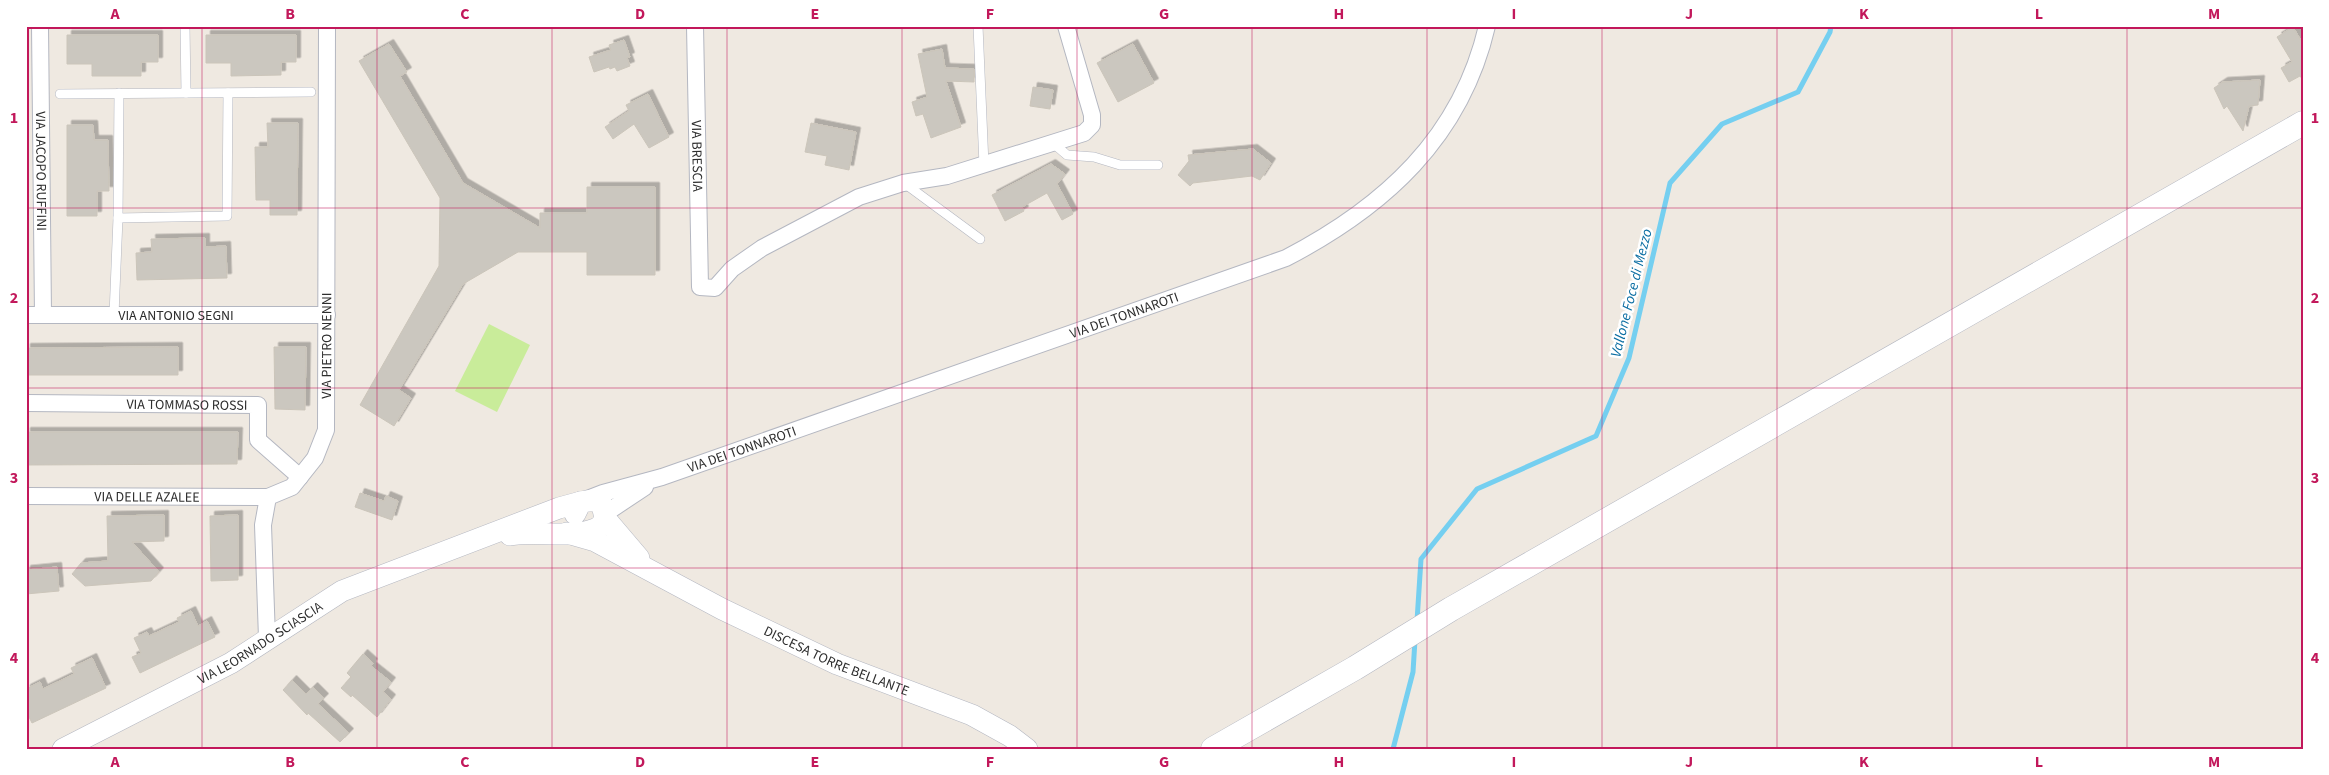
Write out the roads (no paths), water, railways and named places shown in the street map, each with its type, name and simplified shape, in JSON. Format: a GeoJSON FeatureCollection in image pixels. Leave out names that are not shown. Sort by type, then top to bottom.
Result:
{"type":"FeatureCollection","features":[{"type":"Feature","properties":{"kind":"main road"},"geometry":{"type":"LineString","coordinates":[[1213,749],[1355,668],[1451,609],[2303,123]]}},
{"type":"Feature","properties":{"kind":"street","name":"VIA JACOPO RUFFINI"},"geometry":{"type":"LineString","coordinates":[[40,26],[43,315]]}},
{"type":"Feature","properties":{"kind":"street","name":"VIA PIETRO NENNI"},"geometry":{"type":"LineString","coordinates":[[268,497],[292,487],[315,458],[326,430],[327,26]]}},
{"type":"Feature","properties":{"kind":"street","name":"VIA BRESCIA"},"geometry":{"type":"LineString","coordinates":[[695,26],[700,286],[714,288],[732,269],[762,248],[859,197],[902,182]]}},
{"type":"Feature","properties":{"kind":"street"},"geometry":{"type":"LineString","coordinates":[[902,182],[947,176],[1084,133],[1092,125],[1092,115],[1066,26]]}},
{"type":"Feature","properties":{"kind":"street","name":"VIA DEI TONNAROTI"},"geometry":{"type":"LineString","coordinates":[[662,477],[1286,258],[1320,240],[1352,219],[1398,183],[1432,146],[1462,96],[1488,26]]}},
{"type":"Feature","properties":{"kind":"street","name":"VIA ANTONIO SEGNI"},"geometry":{"type":"LineString","coordinates":[[26,315],[327,315]]}},
{"type":"Feature","properties":{"kind":"street","name":"VIA TOMMASO ROSSI"},"geometry":{"type":"LineString","coordinates":[[26,403],[258,405],[258,440],[300,477]]}},
{"type":"Feature","properties":{"kind":"street"},"geometry":{"type":"LineString","coordinates":[[461,545],[603,493],[662,477]]}},
{"type":"Feature","properties":{"kind":"street"},"geometry":{"type":"LineString","coordinates":[[461,545],[523,533],[590,527],[662,477]]}},
{"type":"Feature","properties":{"kind":"street","name":"VIA DELLE AZALEE"},"geometry":{"type":"LineString","coordinates":[[26,496],[268,497]]}},
{"type":"Feature","properties":{"kind":"street"},"geometry":{"type":"LineString","coordinates":[[267,638],[263,525],[268,497]]}},
{"type":"Feature","properties":{"kind":"street"},"geometry":{"type":"LineString","coordinates":[[583,501],[575,514],[590,527]]}},
{"type":"Feature","properties":{"kind":"street","name":"DISCESA TORRE BELLANTE"},"geometry":{"type":"LineString","coordinates":[[590,527],[648,567],[780,638],[837,664],[972,715],[1010,736],[1027,749]]}},
{"type":"Feature","properties":{"kind":"street","name":"VIA LEORNADO SCIASCIA"},"geometry":{"type":"LineString","coordinates":[[63,749],[231,663],[342,591],[461,545]]}},
{"type":"Feature","properties":{"kind":"lane"},"geometry":{"type":"LineString","coordinates":[[185,26],[186,93]]}},
{"type":"Feature","properties":{"kind":"lane"},"geometry":{"type":"LineString","coordinates":[[978,26],[984,165]]}},
{"type":"Feature","properties":{"kind":"lane"},"geometry":{"type":"LineString","coordinates":[[60,94],[311,92]]}},
{"type":"Feature","properties":{"kind":"lane"},"geometry":{"type":"LineString","coordinates":[[114,315],[118,218],[119,93]]}},
{"type":"Feature","properties":{"kind":"lane"},"geometry":{"type":"LineString","coordinates":[[118,218],[227,216],[228,93]]}},
{"type":"Feature","properties":{"kind":"lane"},"geometry":{"type":"LineString","coordinates":[[1053,143],[1067,155],[1094,158],[1120,165],[1158,165]]}},
{"type":"Feature","properties":{"kind":"lane"},"geometry":{"type":"LineString","coordinates":[[902,182],[980,239]]}},
{"type":"Feature","properties":{"kind":"waterway","name":"Vallone Foce di Mezzo"},"geometry":{"type":"LineString","coordinates":[[1417,621],[1421,559],[1477,489],[1596,436],[1629,358],[1670,183],[1722,124],[1798,92],[1830,32],[1831,26]]}},
{"type":"Feature","properties":{"kind":"waterway","name":"Vallone Foce di Mezzo"},"geometry":{"type":"LineString","coordinates":[[1393,749],[1413,672],[1415,640]]}}]}
